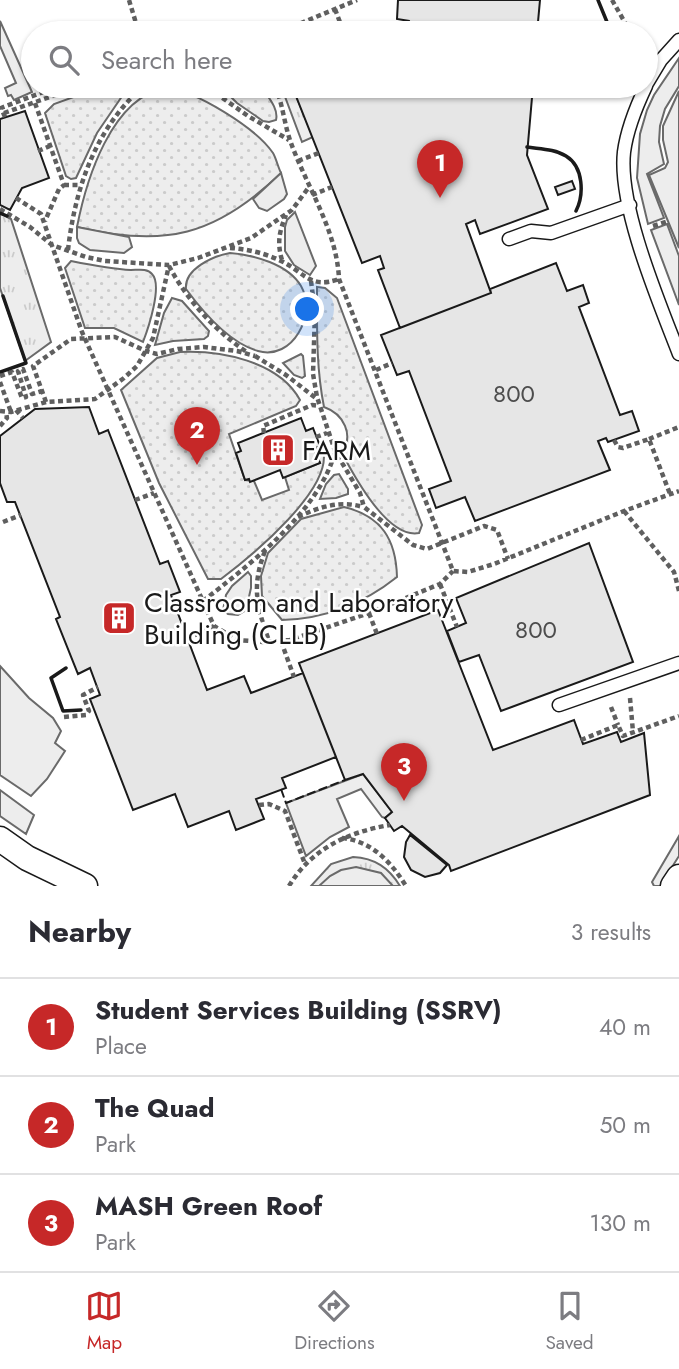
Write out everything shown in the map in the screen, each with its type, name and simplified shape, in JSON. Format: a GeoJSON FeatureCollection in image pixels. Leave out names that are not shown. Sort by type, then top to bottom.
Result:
{"type":"FeatureCollection","features":[{"type":"Feature","properties":{"kind":"street"},"geometry":{"type":"LineString","coordinates":[[0,839],[27,858],[85,886]]}},
{"type":"Feature","properties":{"kind":"street"},"geometry":{"type":"LineString","coordinates":[[673,886],[679,877]]}},
{"type":"Feature","properties":{"kind":"lane"},"geometry":{"type":"LineString","coordinates":[[658,65],[679,40]]}},
{"type":"Feature","properties":{"kind":"lane"},"geometry":{"type":"LineString","coordinates":[[640,98],[624,153],[626,191],[637,238],[679,354]]}},
{"type":"Feature","properties":{"kind":"lane"},"geometry":{"type":"LineString","coordinates":[[509,239],[531,230],[551,233],[629,205]]}},
{"type":"Feature","properties":{"kind":"lane"},"geometry":{"type":"LineString","coordinates":[[559,705],[679,663]]}},
{"type":"Feature","properties":{"kind":"path"},"geometry":{"type":"LineString","coordinates":[[129,0],[135,21]]}},
{"type":"Feature","properties":{"kind":"path"},"geometry":{"type":"LineString","coordinates":[[306,21],[357,0]]}},
{"type":"Feature","properties":{"kind":"path"},"geometry":{"type":"LineString","coordinates":[[612,0],[624,21]]}},
{"type":"Feature","properties":{"kind":"path"},"geometry":{"type":"LineString","coordinates":[[335,9],[340,21]]}},
{"type":"Feature","properties":{"kind":"path"},"geometry":{"type":"LineString","coordinates":[[2,110],[30,98]]}},
{"type":"Feature","properties":{"kind":"path"},"geometry":{"type":"LineString","coordinates":[[2,110],[47,98]]}},
{"type":"Feature","properties":{"kind":"path"},"geometry":{"type":"LineString","coordinates":[[68,250],[81,185],[97,146],[113,118],[130,98]]}},
{"type":"Feature","properties":{"kind":"path"},"geometry":{"type":"LineString","coordinates":[[223,98],[290,140]]}},
{"type":"Feature","properties":{"kind":"path"},"geometry":{"type":"LineString","coordinates":[[281,98],[290,140],[336,250],[339,279],[440,543],[453,570]]}},
{"type":"Feature","properties":{"kind":"path"},"geometry":{"type":"LineString","coordinates":[[35,103],[64,185]]}},
{"type":"Feature","properties":{"kind":"path"},"geometry":{"type":"LineString","coordinates":[[38,151],[50,146]]}},
{"type":"Feature","properties":{"kind":"path"},"geometry":{"type":"LineString","coordinates":[[298,161],[319,152]]}},
{"type":"Feature","properties":{"kind":"path"},"geometry":{"type":"LineString","coordinates":[[45,222],[59,190],[64,185],[81,185]]}},
{"type":"Feature","properties":{"kind":"path"},"geometry":{"type":"LineString","coordinates":[[0,209],[30,227],[52,245],[104,261],[169,265],[251,238],[292,210],[309,187]]}},
{"type":"Feature","properties":{"kind":"path"},"geometry":{"type":"LineString","coordinates":[[312,195],[332,187]]}},
{"type":"Feature","properties":{"kind":"path"},"geometry":{"type":"LineString","coordinates":[[16,198],[34,208],[45,222],[85,339],[214,626],[238,640],[290,640],[369,613],[440,584],[453,570]]}},
{"type":"Feature","properties":{"kind":"path"},"geometry":{"type":"LineString","coordinates":[[283,261],[278,247],[279,231],[286,215]]}},
{"type":"Feature","properties":{"kind":"path"},"geometry":{"type":"LineString","coordinates":[[649,227],[669,221]]}},
{"type":"Feature","properties":{"kind":"path"},"geometry":{"type":"LineString","coordinates":[[229,247],[247,249],[283,261],[311,281],[327,284],[339,279]]}},
{"type":"Feature","properties":{"kind":"path"},"geometry":{"type":"LineString","coordinates":[[8,411],[46,402],[94,399],[137,366],[153,338],[169,265]]}},
{"type":"Feature","properties":{"kind":"path"},"geometry":{"type":"LineString","coordinates":[[169,265],[184,292],[224,334],[286,375],[318,403]]}},
{"type":"Feature","properties":{"kind":"path"},"geometry":{"type":"LineString","coordinates":[[311,281],[314,313],[313,374],[318,403],[327,433],[360,493],[364,507]]}},
{"type":"Feature","properties":{"kind":"path"},"geometry":{"type":"LineString","coordinates":[[46,402],[33,366],[71,339],[116,337],[157,354],[204,347],[255,356]]}},
{"type":"Feature","properties":{"kind":"path"},"geometry":{"type":"LineString","coordinates":[[376,370],[392,363]]}},
{"type":"Feature","properties":{"kind":"path"},"geometry":{"type":"LineString","coordinates":[[0,376],[12,372],[22,398],[26,397],[18,371],[23,369],[32,394],[42,391]]}},
{"type":"Feature","properties":{"kind":"path"},"geometry":{"type":"LineString","coordinates":[[0,382],[8,411],[8,418],[0,426]]}},
{"type":"Feature","properties":{"kind":"path"},"geometry":{"type":"LineString","coordinates":[[264,433],[263,426],[318,403]]}},
{"type":"Feature","properties":{"kind":"path"},"geometry":{"type":"LineString","coordinates":[[8,411],[23,418]]}},
{"type":"Feature","properties":{"kind":"path"},"geometry":{"type":"LineString","coordinates":[[614,440],[618,447],[622,448],[679,427]]}},
{"type":"Feature","properties":{"kind":"path"},"geometry":{"type":"LineString","coordinates":[[316,437],[327,433]]}},
{"type":"Feature","properties":{"kind":"path"},"geometry":{"type":"LineString","coordinates":[[649,439],[670,494]]}},
{"type":"Feature","properties":{"kind":"path"},"geometry":{"type":"LineString","coordinates":[[203,601],[265,551],[297,518],[325,477],[335,451]]}},
{"type":"Feature","properties":{"kind":"path"},"geometry":{"type":"LineString","coordinates":[[453,570],[468,572],[508,559],[679,491]]}},
{"type":"Feature","properties":{"kind":"path"},"geometry":{"type":"LineString","coordinates":[[135,500],[153,493]]}},
{"type":"Feature","properties":{"kind":"path"},"geometry":{"type":"LineString","coordinates":[[297,518],[318,508],[352,503],[364,507],[413,545],[426,549],[484,526],[497,530],[508,559]]}},
{"type":"Feature","properties":{"kind":"path"},"geometry":{"type":"LineString","coordinates":[[624,511],[674,572],[679,591]]}},
{"type":"Feature","properties":{"kind":"path"},"geometry":{"type":"LineString","coordinates":[[0,515],[1,522],[21,515]]}},
{"type":"Feature","properties":{"kind":"path"},"geometry":{"type":"LineString","coordinates":[[265,551],[257,572],[256,594],[258,611],[269,641]]}},
{"type":"Feature","properties":{"kind":"path"},"geometry":{"type":"LineString","coordinates":[[440,584],[457,627]]}},
{"type":"Feature","properties":{"kind":"path"},"geometry":{"type":"LineString","coordinates":[[369,613],[377,634]]}},
{"type":"Feature","properties":{"kind":"path"},"geometry":{"type":"LineString","coordinates":[[187,639],[214,626]]}},
{"type":"Feature","properties":{"kind":"path"},"geometry":{"type":"LineString","coordinates":[[281,640],[294,677]]}},
{"type":"Feature","properties":{"kind":"path"},"geometry":{"type":"LineString","coordinates":[[64,717],[86,715],[89,711],[82,695],[97,687]]}},
{"type":"Feature","properties":{"kind":"path"},"geometry":{"type":"LineString","coordinates":[[630,694],[633,732]]}},
{"type":"Feature","properties":{"kind":"path"},"geometry":{"type":"LineString","coordinates":[[608,702],[621,737],[679,716]]}},
{"type":"Feature","properties":{"kind":"path"},"geometry":{"type":"LineString","coordinates":[[581,740],[618,725]]}},
{"type":"Feature","properties":{"kind":"path"},"geometry":{"type":"LineString","coordinates":[[259,805],[269,804],[285,811],[305,864]]}},
{"type":"Feature","properties":{"kind":"path"},"geometry":{"type":"LineString","coordinates":[[289,886],[305,864],[342,838],[366,829],[390,825]]}},
{"type":"Feature","properties":{"kind":"path"},"geometry":{"type":"LineString","coordinates":[[342,838],[351,839],[372,849],[387,860],[406,886]]}},
{"type":"Feature","properties":{"kind":"green space"},"geometry":{"type":"Polygon","coordinates":[[[71,98],[121,98],[97,133],[76,178],[66,176],[45,113],[54,104],[71,98]]]}},
{"type":"Feature","properties":{"kind":"green space"},"geometry":{"type":"Polygon","coordinates":[[[143,98],[199,98],[239,122],[265,143],[273,153],[281,173],[234,211],[187,232],[163,236],[136,236],[77,227],[87,187],[104,144],[130,107],[143,98]]]}},
{"type":"Feature","properties":{"kind":"green space"},"geometry":{"type":"Polygon","coordinates":[[[232,98],[268,98],[274,107],[276,120],[263,121],[232,98]]]}},
{"type":"Feature","properties":{"kind":"green space"},"geometry":{"type":"Polygon","coordinates":[[[286,98],[297,98],[313,137],[302,142],[286,98]]]}},
{"type":"Feature","properties":{"kind":"green space"},"geometry":{"type":"Polygon","coordinates":[[[0,213],[11,219],[51,342],[25,361],[0,288],[0,213]]]}},
{"type":"Feature","properties":{"kind":"green space"},"geometry":{"type":"Polygon","coordinates":[[[230,253],[279,266],[301,286],[306,309],[304,322],[299,333],[282,349],[258,351],[237,341],[209,317],[186,289],[190,275],[201,265],[230,253]]]}},
{"type":"Feature","properties":{"kind":"green space"},"geometry":{"type":"Polygon","coordinates":[[[71,261],[116,269],[145,270],[152,274],[156,287],[155,297],[143,342],[114,328],[85,328],[65,268],[71,261]]]}},
{"type":"Feature","properties":{"kind":"green space"},"geometry":{"type":"Polygon","coordinates":[[[317,287],[325,288],[337,298],[422,525],[419,533],[407,532],[384,516],[363,490],[342,453],[347,439],[345,426],[337,415],[324,407],[321,392],[317,287]]]}},
{"type":"Feature","properties":{"kind":"green space"},"geometry":{"type":"Polygon","coordinates":[[[172,298],[182,301],[209,331],[208,336],[204,339],[155,345],[164,313],[172,298]]]}},
{"type":"Feature","properties":{"kind":"green space"},"geometry":{"type":"Polygon","coordinates":[[[180,352],[230,356],[263,367],[278,376],[300,400],[296,406],[229,434],[245,480],[254,481],[262,500],[289,490],[285,477],[320,463],[314,449],[322,447],[323,463],[317,481],[304,500],[288,520],[221,579],[208,579],[159,483],[121,390],[157,358],[180,352]]]}},
{"type":"Feature","properties":{"kind":"green space"},"geometry":{"type":"Polygon","coordinates":[[[301,354],[305,376],[302,378],[294,375],[283,363],[301,354]]]}},
{"type":"Feature","properties":{"kind":"green space"},"geometry":{"type":"Polygon","coordinates":[[[339,474],[348,494],[320,499],[326,484],[334,475],[339,474]]]}},
{"type":"Feature","properties":{"kind":"green space"},"geometry":{"type":"Polygon","coordinates":[[[344,507],[368,517],[384,532],[394,552],[397,577],[371,595],[343,608],[313,617],[282,620],[262,596],[261,576],[268,553],[301,519],[344,507]]]}},
{"type":"Feature","properties":{"kind":"green space"},"geometry":{"type":"Polygon","coordinates":[[[353,857],[368,859],[381,865],[400,886],[311,886],[331,864],[353,857]]]}},
{"type":"Feature","properties":{"kind":"shaded area"},"geometry":{"type":"Polygon","coordinates":[[[0,21],[21,68],[21,97],[14,100],[11,95],[8,96],[5,88],[16,83],[0,46],[0,21]]]}},
{"type":"Feature","properties":{"kind":"shaded area"},"geometry":{"type":"Polygon","coordinates":[[[679,58],[679,86],[665,109],[660,126],[659,142],[664,164],[647,174],[664,218],[648,224],[637,178],[640,134],[653,98],[658,98],[658,89],[679,58]]]}},
{"type":"Feature","properties":{"kind":"shaded area"},"geometry":{"type":"Polygon","coordinates":[[[679,91],[679,248],[649,175],[665,168],[668,162],[663,126],[679,91]]]}},
{"type":"Feature","properties":{"kind":"shaded area"},"geometry":{"type":"Polygon","coordinates":[[[281,173],[287,194],[284,199],[267,211],[259,208],[253,199],[281,173]]]}},
{"type":"Feature","properties":{"kind":"shaded area"},"geometry":{"type":"Polygon","coordinates":[[[295,212],[316,266],[310,275],[294,265],[285,251],[285,227],[287,220],[295,212]]]}},
{"type":"Feature","properties":{"kind":"shaded area"},"geometry":{"type":"Polygon","coordinates":[[[667,224],[679,256],[679,305],[651,230],[667,224]]]}},
{"type":"Feature","properties":{"kind":"shaded area"},"geometry":{"type":"Polygon","coordinates":[[[77,227],[129,237],[132,247],[124,253],[90,250],[79,243],[77,227]]]}},
{"type":"Feature","properties":{"kind":"shaded area"},"geometry":{"type":"Polygon","coordinates":[[[248,572],[251,576],[251,588],[246,610],[238,615],[228,614],[223,610],[226,595],[248,572]]]}},
{"type":"Feature","properties":{"kind":"shaded area"},"geometry":{"type":"Polygon","coordinates":[[[0,666],[29,698],[53,718],[61,731],[55,743],[65,751],[47,779],[31,796],[0,775],[0,666]]]}},
{"type":"Feature","properties":{"kind":"shaded area"},"geometry":{"type":"Polygon","coordinates":[[[363,774],[392,812],[385,818],[382,817],[361,789],[337,799],[349,827],[330,837],[306,856],[286,803],[363,774]]]}},
{"type":"Feature","properties":{"kind":"shaded area"},"geometry":{"type":"Polygon","coordinates":[[[0,790],[34,815],[26,834],[0,816],[0,790]]]}},
{"type":"Feature","properties":{"kind":"shaded area"},"geometry":{"type":"Polygon","coordinates":[[[679,836],[679,856],[660,886],[654,886],[652,882],[679,836]]]}},
{"type":"Feature","properties":{"kind":"shaded area"},"geometry":{"type":"Polygon","coordinates":[[[356,867],[381,873],[393,886],[319,886],[341,870],[356,867]]]}},
{"type":"Feature","properties":{"kind":"building"},"geometry":{"type":"Polygon","coordinates":[[[398,0],[540,0],[538,21],[397,19],[398,0]]]}},
{"type":"Feature","properties":{"kind":"building"},"geometry":{"type":"Polygon","coordinates":[[[297,98],[532,98],[527,155],[548,209],[480,234],[475,220],[466,224],[491,293],[400,328],[378,270],[384,268],[380,256],[362,263],[297,98]]]}},
{"type":"Feature","properties":{"kind":"building"},"geometry":{"type":"Polygon","coordinates":[[[25,111],[49,178],[22,188],[10,210],[0,205],[0,119],[25,111]]]}},
{"type":"Feature","properties":{"kind":"building"},"geometry":{"type":"Polygon","coordinates":[[[572,181],[575,189],[558,195],[555,187],[572,181]]]}},
{"type":"Feature","properties":{"kind":"building"},"geometry":{"type":"Polygon","coordinates":[[[556,263],[567,291],[583,285],[589,303],[579,307],[620,415],[632,411],[639,431],[608,442],[606,438],[598,441],[610,470],[475,521],[465,497],[436,508],[429,489],[451,481],[409,371],[397,375],[381,335],[491,293],[490,289],[556,263]]]}},
{"type":"Feature","properties":{"kind":"building","name":"Classroom and Laboratory Building (CLLB)"},"geometry":{"type":"Polygon","coordinates":[[[89,407],[99,434],[108,430],[160,564],[168,561],[180,592],[171,595],[207,690],[244,676],[251,693],[303,673],[336,757],[282,778],[286,788],[256,799],[264,819],[236,830],[229,811],[188,827],[175,794],[133,810],[90,699],[100,695],[90,668],[78,674],[56,619],[60,617],[15,502],[7,502],[0,483],[0,436],[35,409],[89,407]]]}},
{"type":"Feature","properties":{"kind":"building","name":"FARM"},"geometry":{"type":"Polygon","coordinates":[[[301,418],[306,431],[313,428],[320,446],[314,449],[320,463],[283,478],[280,470],[250,482],[249,479],[245,480],[236,453],[241,451],[238,443],[301,418]]]}},
{"type":"Feature","properties":{"kind":"building"},"geometry":{"type":"Polygon","coordinates":[[[589,543],[633,662],[501,711],[479,655],[459,662],[447,631],[466,623],[456,598],[589,543]]]}},
{"type":"Feature","properties":{"kind":"building"},"geometry":{"type":"Polygon","coordinates":[[[438,610],[493,750],[574,720],[583,744],[617,732],[621,742],[644,733],[650,795],[451,871],[449,865],[402,826],[394,831],[385,818],[392,812],[363,774],[345,780],[299,663],[438,610]]]}},
{"type":"Feature","properties":{"kind":"building"},"geometry":{"type":"Polygon","coordinates":[[[410,835],[447,865],[440,873],[425,877],[411,870],[404,857],[410,835]]]}},
{"type":"Feature","properties":{"kind":"fence"},"geometry":{"type":"LineString","coordinates":[[281,789],[286,803],[345,780]]}},
{"type":"Feature","properties":{"kind":"wall"},"geometry":{"type":"LineString","coordinates":[[598,0],[607,21]]}},
{"type":"Feature","properties":{"kind":"wall"},"geometry":{"type":"LineString","coordinates":[[527,147],[557,152],[572,161],[581,182],[576,211]]}},
{"type":"Feature","properties":{"kind":"wall"},"geometry":{"type":"LineString","coordinates":[[0,213],[7,216]]}},
{"type":"Feature","properties":{"kind":"wall"},"geometry":{"type":"LineString","coordinates":[[0,372],[26,363],[3,296]]}},
{"type":"Feature","properties":{"kind":"wall"},"geometry":{"type":"LineString","coordinates":[[66,668],[51,678],[63,711],[81,710]]}},
{"type":"Feature","properties":{"kind":"place","name":"Student Services Building (SSRV)"},"geometry":{"type":"Point","coordinates":[440,198]}},
{"type":"Feature","properties":{"kind":"place","name":"FARM"},"geometry":{"type":"Point","coordinates":[278,450]}},
{"type":"Feature","properties":{"kind":"place","name":"The Quad"},"geometry":{"type":"Point","coordinates":[197,465]}},
{"type":"Feature","properties":{"kind":"place","name":"Classroom and Laboratory Building (CLLB)"},"geometry":{"type":"Point","coordinates":[119,618]}},
{"type":"Feature","properties":{"kind":"place","name":"MASH Green Roof"},"geometry":{"type":"Point","coordinates":[404,801]}}]}
